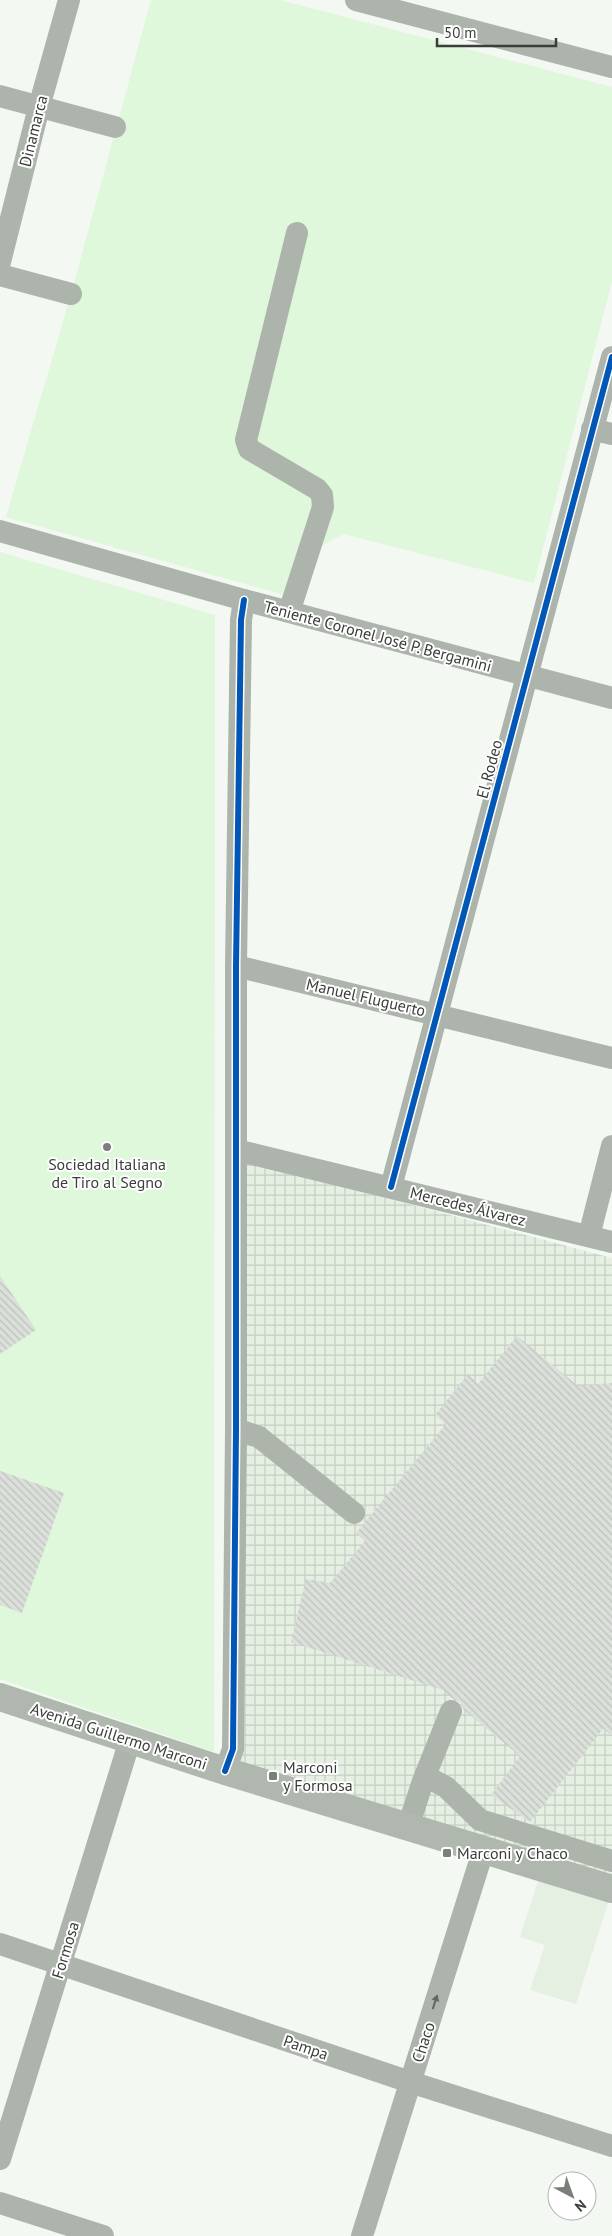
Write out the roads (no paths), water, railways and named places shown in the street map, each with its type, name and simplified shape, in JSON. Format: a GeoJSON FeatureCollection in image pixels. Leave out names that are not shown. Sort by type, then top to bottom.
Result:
{"type":"FeatureCollection","features":[{"type":"Feature","properties":{"kind":"main road","name":"Avenida Guillermo Marconi"},"geometry":{"type":"LineString","coordinates":[[0,1697],[225,1771],[408,1827],[484,1848],[612,1889]]}},
{"type":"Feature","properties":{"kind":"street","name":"Dinamarca"},"geometry":{"type":"LineString","coordinates":[[0,262],[39,107],[69,0]]}},
{"type":"Feature","properties":{"kind":"street"},"geometry":{"type":"LineString","coordinates":[[356,0],[384,4],[612,67]]}},
{"type":"Feature","properties":{"kind":"street"},"geometry":{"type":"LineString","coordinates":[[0,96],[116,127]]}},
{"type":"Feature","properties":{"kind":"street"},"geometry":{"type":"LineString","coordinates":[[289,612],[323,507],[322,495],[317,489],[249,450],[246,440],[297,234]]}},
{"type":"Feature","properties":{"kind":"street"},"geometry":{"type":"LineString","coordinates":[[0,275],[71,294]]}},
{"type":"Feature","properties":{"kind":"street","name":"El Rodeo"},"geometry":{"type":"LineString","coordinates":[[391,1187],[528,676],[602,432],[612,357]]}},
{"type":"Feature","properties":{"kind":"street","name":"Teniente Coronel José P. Bergamini"},"geometry":{"type":"LineString","coordinates":[[0,531],[244,600],[612,698]]}},
{"type":"Feature","properties":{"kind":"street"},"geometry":{"type":"LineString","coordinates":[[225,1771],[233,1749],[236,1429],[236,966],[240,620],[244,600]]}},
{"type":"Feature","properties":{"kind":"street","name":"Manuel Fluguerto"},"geometry":{"type":"LineString","coordinates":[[236,966],[612,1058]]}},
{"type":"Feature","properties":{"kind":"street"},"geometry":{"type":"LineString","coordinates":[[589,1236],[612,1146]]}},
{"type":"Feature","properties":{"kind":"street","name":"Mercedes Álvarez"},"geometry":{"type":"LineString","coordinates":[[236,1150],[612,1242]]}},
{"type":"Feature","properties":{"kind":"street"},"geometry":{"type":"LineString","coordinates":[[236,1429],[259,1437],[354,1513]]}},
{"type":"Feature","properties":{"kind":"street"},"geometry":{"type":"LineString","coordinates":[[408,1827],[424,1776],[451,1711]]}},
{"type":"Feature","properties":{"kind":"street","name":"Formosa"},"geometry":{"type":"LineString","coordinates":[[0,2159],[130,1740]]}},
{"type":"Feature","properties":{"kind":"street"},"geometry":{"type":"LineString","coordinates":[[424,1776],[446,1787],[480,1820],[612,1861]]}},
{"type":"Feature","properties":{"kind":"street","name":"Chaco"},"geometry":{"type":"LineString","coordinates":[[362,2236],[484,1848]]}},
{"type":"Feature","properties":{"kind":"street","name":"Pampa"},"geometry":{"type":"LineString","coordinates":[[0,1944],[410,2082],[612,2146]]}},
{"type":"Feature","properties":{"kind":"street"},"geometry":{"type":"LineString","coordinates":[[0,2203],[103,2236]]}},
{"type":"Feature","properties":{"kind":"place","name":"Sociedad Italiana de Tiro al Segno"},"geometry":{"type":"Point","coordinates":[107,1147]}},
{"type":"Feature","properties":{"kind":"place","name":"Marconi y Formosa"},"geometry":{"type":"Point","coordinates":[273,1776]}},
{"type":"Feature","properties":{"kind":"place","name":"Marconi y Chaco"},"geometry":{"type":"Point","coordinates":[447,1853]}}]}
